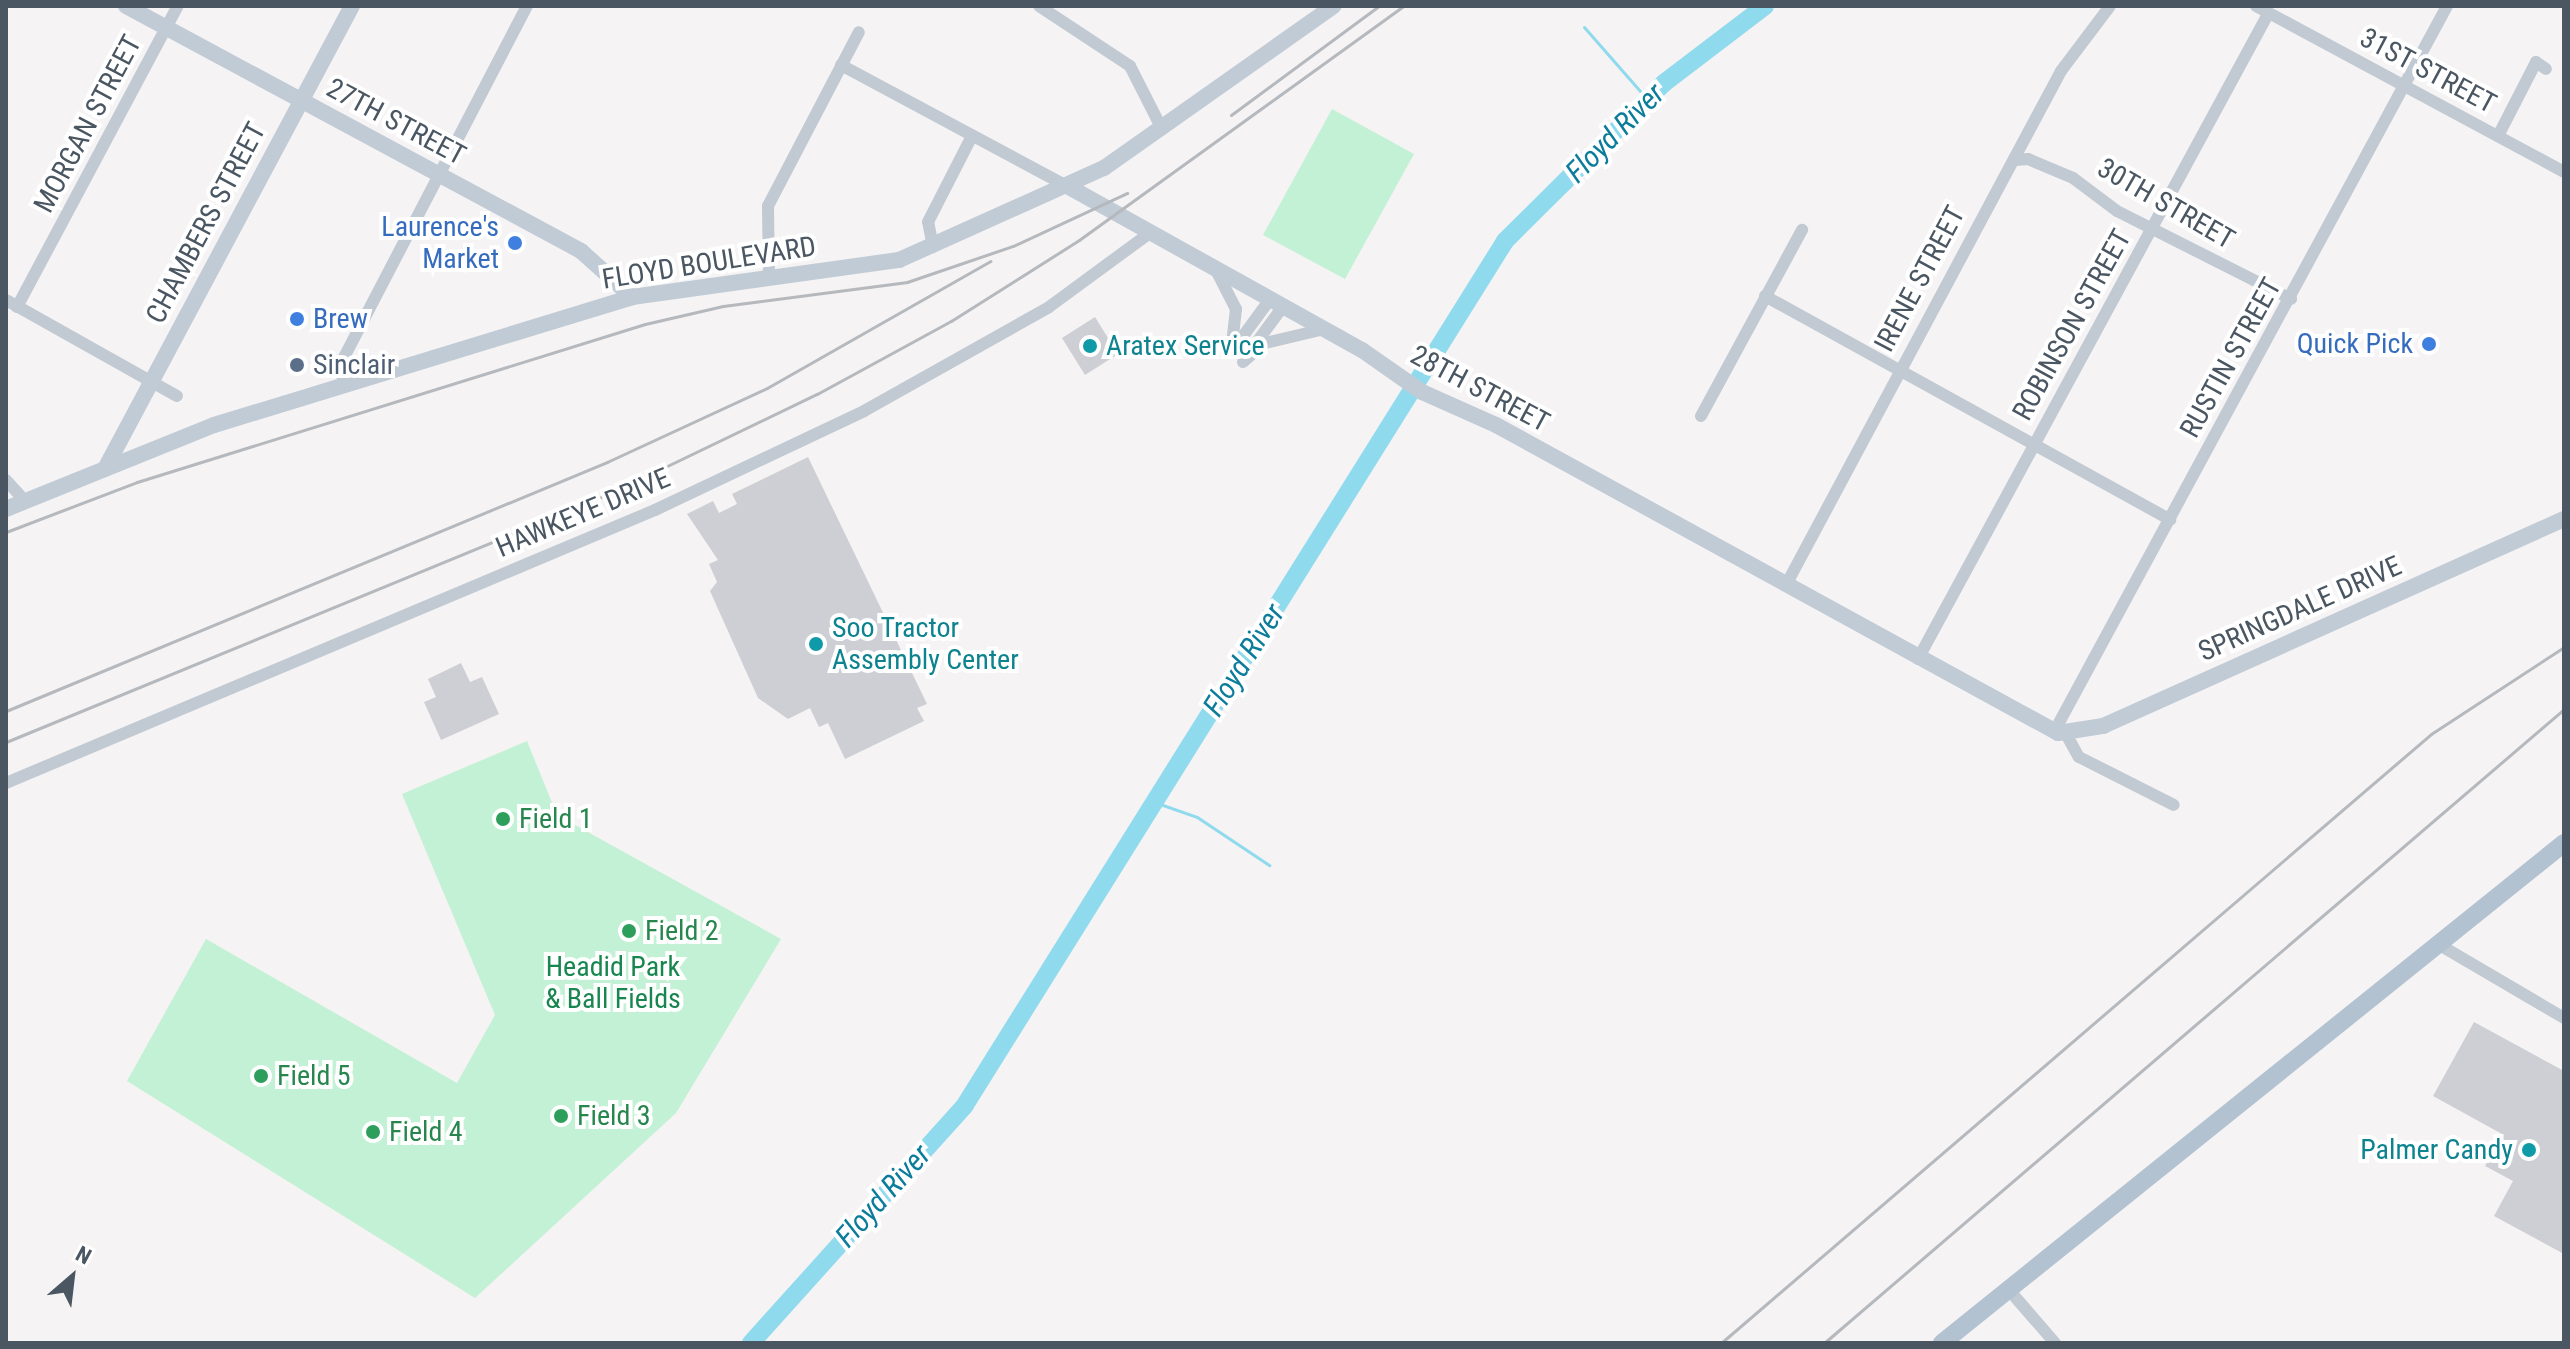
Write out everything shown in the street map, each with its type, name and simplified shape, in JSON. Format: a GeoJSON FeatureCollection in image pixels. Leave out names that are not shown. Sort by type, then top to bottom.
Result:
{"type":"FeatureCollection","features":[{"type":"Feature","properties":{"kind":"main road","name":"27TH STREET"},"geometry":{"type":"LineString","coordinates":[[126,6],[581,251],[632,297]]}},
{"type":"Feature","properties":{"kind":"main road","name":"CHAMBERS STREET"},"geometry":{"type":"LineString","coordinates":[[107,465],[352,6]]}},
{"type":"Feature","properties":{"kind":"main road","name":"FLOYD BOULEVARD"},"geometry":{"type":"LineString","coordinates":[[6,509],[107,465],[344,381],[632,297],[899,260],[1069,187],[1162,129],[1334,6]]}},
{"type":"Feature","properties":{"kind":"main road","name":"28TH STREET"},"geometry":{"type":"LineString","coordinates":[[1069,187],[1362,350],[1422,392],[1496,425],[1918,659],[2060,733]]}},
{"type":"Feature","properties":{"kind":"main road","name":"SPRINGDALE DRIVE"},"geometry":{"type":"LineString","coordinates":[[2060,733],[2103,726],[2564,519]]}},
{"type":"Feature","properties":{"kind":"main road"},"geometry":{"type":"LineString","coordinates":[[1942,1343],[2564,843]]}},
{"type":"Feature","properties":{"kind":"street","name":"MORGAN STREET"},"geometry":{"type":"LineString","coordinates":[[12,303],[178,6]]}},
{"type":"Feature","properties":{"kind":"street"},"geometry":{"type":"LineString","coordinates":[[344,381],[339,367],[527,6]]}},
{"type":"Feature","properties":{"kind":"street"},"geometry":{"type":"LineString","coordinates":[[1039,6],[1056,10],[1130,66],[1162,129]]}},
{"type":"Feature","properties":{"kind":"street","name":"IRENE STREET"},"geometry":{"type":"LineString","coordinates":[[1786,585],[2061,71],[2110,6]]}},
{"type":"Feature","properties":{"kind":"street"},"geometry":{"type":"LineString","coordinates":[[2256,6],[2268,14]]}},
{"type":"Feature","properties":{"kind":"street","name":"RUSTIN STREET"},"geometry":{"type":"LineString","coordinates":[[2060,733],[2170,520],[2447,6]]}},
{"type":"Feature","properties":{"kind":"street","name":"31ST STREET"},"geometry":{"type":"LineString","coordinates":[[2268,14],[2406,84],[2564,172]]}},
{"type":"Feature","properties":{"kind":"street","name":"ROBINSON STREET"},"geometry":{"type":"LineString","coordinates":[[1918,659],[2268,14]]}},
{"type":"Feature","properties":{"kind":"street"},"geometry":{"type":"LineString","coordinates":[[769,278],[768,206],[859,32]]}},
{"type":"Feature","properties":{"kind":"street"},"geometry":{"type":"LineString","coordinates":[[2498,136],[2536,62],[2546,69]]}},
{"type":"Feature","properties":{"kind":"street","name":"28TH STREET"},"geometry":{"type":"LineString","coordinates":[[841,65],[971,138],[1069,187]]}},
{"type":"Feature","properties":{"kind":"street"},"geometry":{"type":"LineString","coordinates":[[933,247],[928,222],[971,138]]}},
{"type":"Feature","properties":{"kind":"street","name":"30TH STREET"},"geometry":{"type":"LineString","coordinates":[[2016,160],[2028,159],[2073,178],[2117,211],[2291,299]]}},
{"type":"Feature","properties":{"kind":"street"},"geometry":{"type":"LineString","coordinates":[[1701,416],[1802,230]]}},
{"type":"Feature","properties":{"kind":"street","name":"HAWKEYE DRIVE"},"geometry":{"type":"LineString","coordinates":[[6,783],[655,510],[864,411],[1049,307],[1151,232]]}},
{"type":"Feature","properties":{"kind":"street"},"geometry":{"type":"LineString","coordinates":[[1214,267],[1236,309],[1231,353],[1278,302]]}},
{"type":"Feature","properties":{"kind":"street"},"geometry":{"type":"LineString","coordinates":[[1765,296],[1897,373],[2170,520]]}},
{"type":"Feature","properties":{"kind":"street"},"geometry":{"type":"LineString","coordinates":[[1278,302],[1243,362],[1265,343],[1324,329]]}},
{"type":"Feature","properties":{"kind":"street"},"geometry":{"type":"LineString","coordinates":[[12,303],[177,396]]}},
{"type":"Feature","properties":{"kind":"street"},"geometry":{"type":"LineString","coordinates":[[6,480],[25,501]]}},
{"type":"Feature","properties":{"kind":"street"},"geometry":{"type":"LineString","coordinates":[[2060,733],[2079,757],[2174,805]]}},
{"type":"Feature","properties":{"kind":"street"},"geometry":{"type":"LineString","coordinates":[[2438,944],[2564,1018]]}},
{"type":"Feature","properties":{"kind":"street"},"geometry":{"type":"LineString","coordinates":[[2009,1290],[2055,1343]]}},
{"type":"Feature","properties":{"kind":"green space"},"geometry":{"type":"Polygon","coordinates":[[[1332,109],[1414,154],[1345,279],[1263,235],[1332,109]]]}},
{"type":"Feature","properties":{"kind":"green space","name":"Headid Park & Ball Fields"},"geometry":{"type":"Polygon","coordinates":[[[527,741],[557,815],[781,939],[676,1113],[475,1298],[127,1081],[206,939],[457,1083],[495,1015],[402,794],[527,741]]]}},
{"type":"Feature","properties":{"kind":"building","name":"Aratex Service"},"geometry":{"type":"Polygon","coordinates":[[[1095,317],[1118,354],[1085,375],[1062,338],[1095,317]]]}},
{"type":"Feature","properties":{"kind":"building","name":"Soo Tractor Assembly Center"},"geometry":{"type":"Polygon","coordinates":[[[808,457],[927,704],[917,708],[924,721],[845,759],[828,723],[819,727],[810,708],[788,719],[758,698],[710,591],[717,582],[709,564],[718,560],[687,514],[713,501],[719,513],[737,504],[732,494],[808,457]]]}},
{"type":"Feature","properties":{"kind":"building"},"geometry":{"type":"Polygon","coordinates":[[[461,663],[470,682],[482,677],[499,714],[441,740],[424,702],[436,697],[428,679],[461,663]]]}},
{"type":"Feature","properties":{"kind":"building","name":"Palmer Candy"},"geometry":{"type":"Polygon","coordinates":[[[2474,1022],[2564,1071],[2564,1254],[2494,1216],[2513,1181],[2485,1166],[2502,1134],[2433,1096],[2474,1022]]]}},
{"type":"Feature","properties":{"kind":"waterway","name":"Floyd River"},"geometry":{"type":"LineString","coordinates":[[751,1343],[965,1105],[1505,241],[1664,83],[1765,6]]}},
{"type":"Feature","properties":{"kind":"waterway"},"geometry":{"type":"LineString","coordinates":[[1584,27],[1647,99]]}},
{"type":"Feature","properties":{"kind":"waterway"},"geometry":{"type":"LineString","coordinates":[[1157,803],[1197,817],[1269,865]]}},
{"type":"Feature","properties":{"kind":"railway"},"geometry":{"type":"LineString","coordinates":[[1231,115],[1379,6]]}},
{"type":"Feature","properties":{"kind":"railway"},"geometry":{"type":"LineString","coordinates":[[6,742],[611,493],[817,394],[951,321],[1079,240],[1404,6]]}},
{"type":"Feature","properties":{"kind":"railway"},"geometry":{"type":"LineString","coordinates":[[6,532],[137,482],[645,324],[723,306],[907,282],[1013,246],[1127,193]]}},
{"type":"Feature","properties":{"kind":"railway"},"geometry":{"type":"LineString","coordinates":[[6,711],[607,462],[767,388],[991,261]]}},
{"type":"Feature","properties":{"kind":"railway"},"geometry":{"type":"LineString","coordinates":[[1721,1343],[2431,734],[2564,647]]}},
{"type":"Feature","properties":{"kind":"railway"},"geometry":{"type":"LineString","coordinates":[[1824,1343],[2564,709]]}},
{"type":"Feature","properties":{"kind":"place","name":"Laurence's Market"},"geometry":{"type":"Point","coordinates":[515,243]}},
{"type":"Feature","properties":{"kind":"place","name":"Brew"},"geometry":{"type":"Point","coordinates":[297,319]}},
{"type":"Feature","properties":{"kind":"place","name":"Quick Pick"},"geometry":{"type":"Point","coordinates":[2429,344]}},
{"type":"Feature","properties":{"kind":"place","name":"Aratex Service"},"geometry":{"type":"Point","coordinates":[1090,346]}},
{"type":"Feature","properties":{"kind":"place","name":"Sinclair"},"geometry":{"type":"Point","coordinates":[297,365]}},
{"type":"Feature","properties":{"kind":"place","name":"Soo Tractor Assembly Center"},"geometry":{"type":"Point","coordinates":[816,644]}},
{"type":"Feature","properties":{"kind":"place","name":"Field 1"},"geometry":{"type":"Point","coordinates":[503,819]}},
{"type":"Feature","properties":{"kind":"place","name":"Field 2"},"geometry":{"type":"Point","coordinates":[629,931]}},
{"type":"Feature","properties":{"kind":"place","name":"Field 5"},"geometry":{"type":"Point","coordinates":[261,1076]}},
{"type":"Feature","properties":{"kind":"place","name":"Field 3"},"geometry":{"type":"Point","coordinates":[561,1116]}},
{"type":"Feature","properties":{"kind":"place","name":"Field 4"},"geometry":{"type":"Point","coordinates":[373,1132]}},
{"type":"Feature","properties":{"kind":"place","name":"Palmer Candy"},"geometry":{"type":"Point","coordinates":[2529,1150]}}]}
